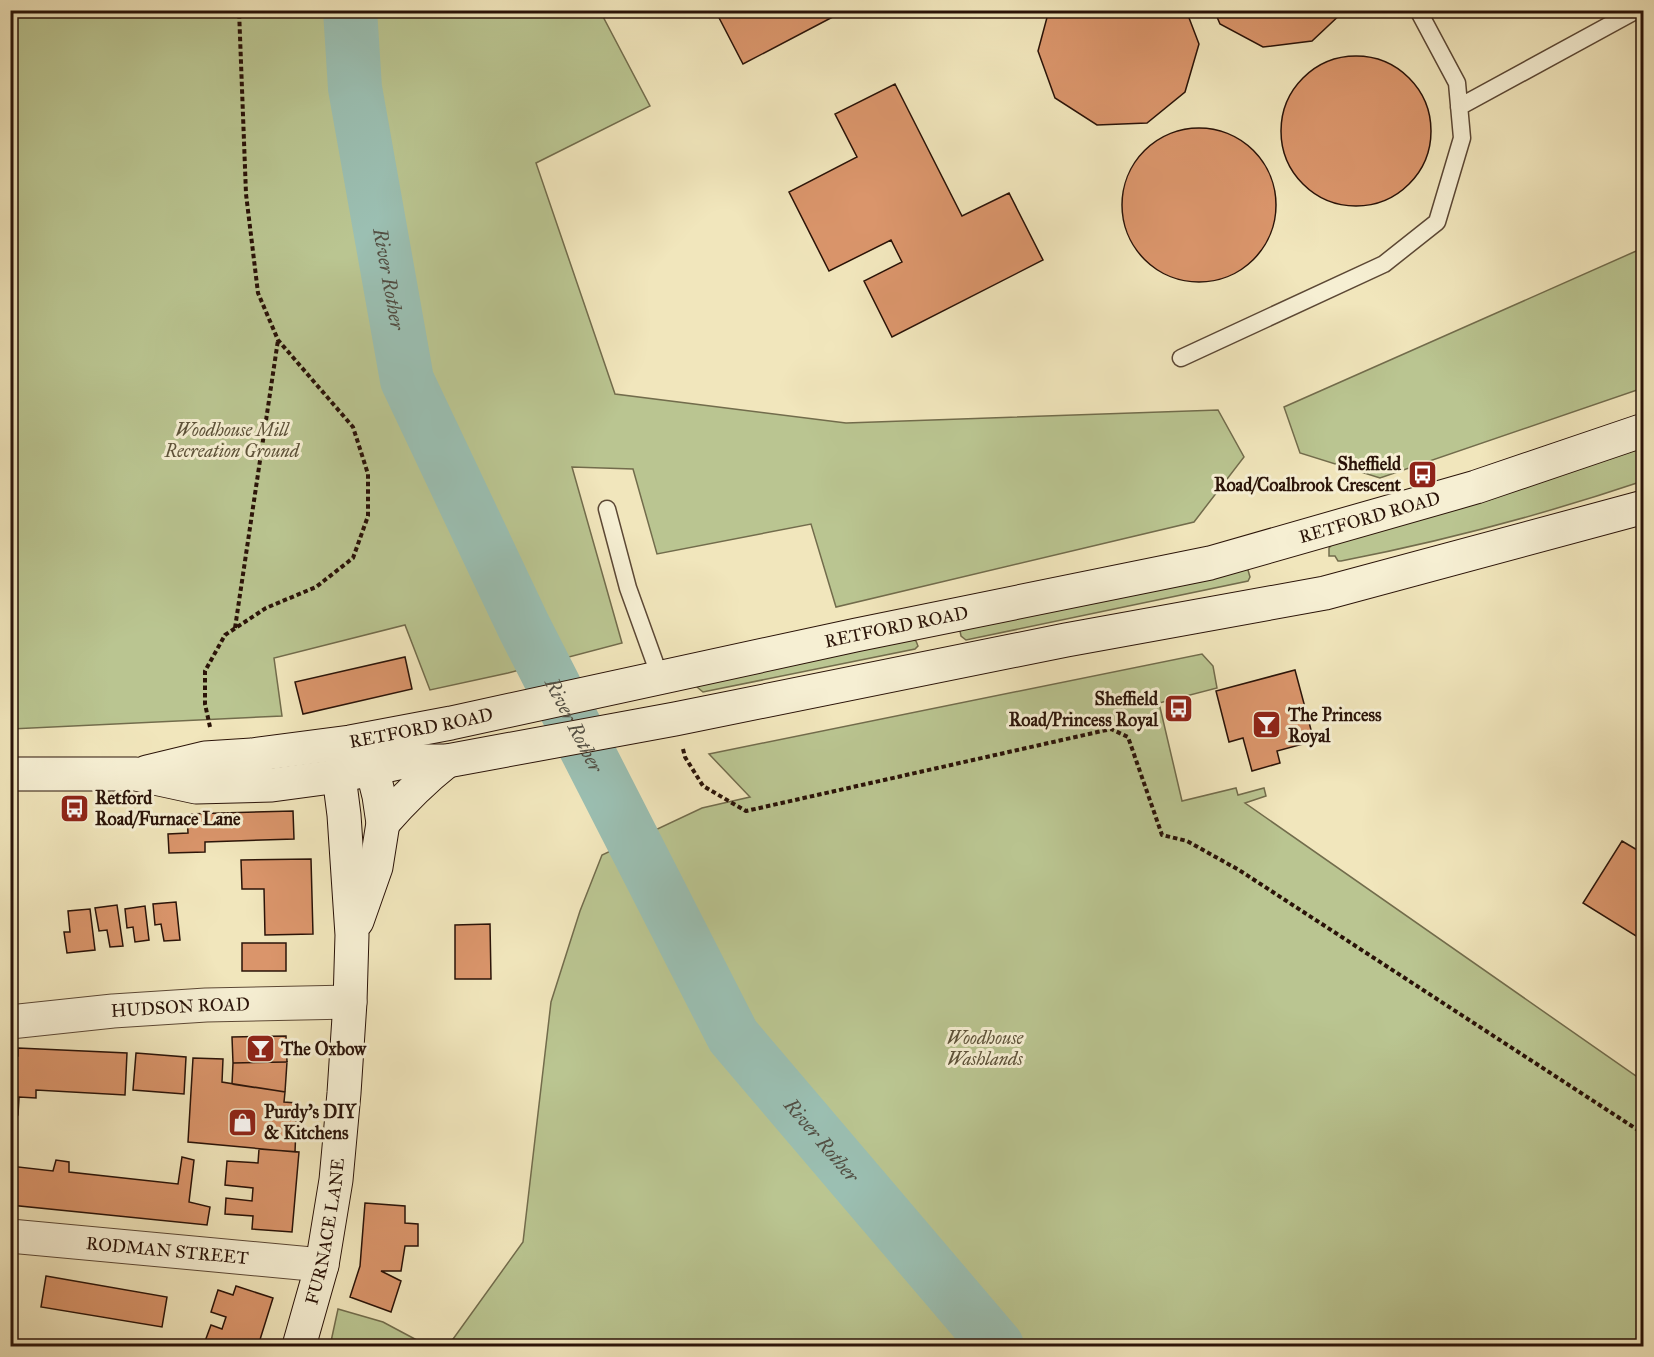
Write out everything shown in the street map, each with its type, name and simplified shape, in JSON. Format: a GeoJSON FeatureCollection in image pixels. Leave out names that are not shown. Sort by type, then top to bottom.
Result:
{"type":"FeatureCollection","features":[{"type":"Feature","properties":{"kind":"main road","name":"RETFORD ROAD"},"geometry":{"type":"LineString","coordinates":[[136,774],[205,758],[252,755],[350,741],[520,708],[1210,563],[1476,487],[1644,430]]}},
{"type":"Feature","properties":{"kind":"main road","name":"RETFORD ROAD"},"geometry":{"type":"LineString","coordinates":[[10,774],[136,774],[196,787],[272,785],[339,776],[408,761],[447,761],[675,719],[1066,640],[1325,593],[1644,507]]}},
{"type":"Feature","properties":{"kind":"main road","name":"FURNACE LANE"},"geometry":{"type":"LineString","coordinates":[[299,1347],[322,1265],[336,1180],[344,1093],[352,935],[344,815],[339,776],[343,757],[350,741],[364,754],[372,768],[383,823],[376,867],[352,935]]}},
{"type":"Feature","properties":{"kind":"main road"},"geometry":{"type":"LineString","coordinates":[[383,823],[400,803],[447,761]]}},
{"type":"Feature","properties":{"kind":"main road","name":"HUDSON ROAD"},"geometry":{"type":"LineString","coordinates":[[10,1022],[113,1011],[206,1005],[350,1002]]}},
{"type":"Feature","properties":{"kind":"main road","name":"RODMAN STREET"},"geometry":{"type":"LineString","coordinates":[[10,1236],[322,1265]]}},
{"type":"Feature","properties":{"kind":"lane"},"geometry":{"type":"LineString","coordinates":[[1181,357],[1384,264],[1437,222],[1462,138],[1457,82],[1418,10]]}},
{"type":"Feature","properties":{"kind":"lane"},"geometry":{"type":"LineString","coordinates":[[1459,107],[1638,10],[1644,17]]}},
{"type":"Feature","properties":{"kind":"lane"},"geometry":{"type":"LineString","coordinates":[[607,509],[627,588],[660,677]]}},
{"type":"Feature","properties":{"kind":"path"},"geometry":{"type":"LineString","coordinates":[[222,757],[212,737],[206,704],[206,671],[225,636],[266,608],[316,587],[353,558],[368,516],[368,474],[353,426],[278,340],[258,293],[246,194],[239,10]]}},
{"type":"Feature","properties":{"kind":"path"},"geometry":{"type":"LineString","coordinates":[[235,629],[278,340]]}},
{"type":"Feature","properties":{"kind":"path"},"geometry":{"type":"LineString","coordinates":[[675,719],[686,757],[703,786],[746,810],[1112,729],[1128,737],[1162,835],[1187,841],[1239,870],[1644,1134]]}},
{"type":"Feature","properties":{"kind":"path"},"geometry":{"type":"LineString","coordinates":[[10,1337],[13,1347]]}},
{"type":"Feature","properties":{"kind":"green space","name":"Woodhouse Mill Recreation Ground"},"geometry":{"type":"Polygon","coordinates":[[[10,11],[600,11],[650,106],[536,163],[615,394],[846,423],[1218,410],[1244,457],[1194,522],[836,607],[811,524],[657,554],[633,469],[572,467],[622,643],[508,673],[430,690],[405,625],[274,658],[282,716],[11,729],[10,11]]]}},
{"type":"Feature","properties":{"kind":"green space"},"geometry":{"type":"Polygon","coordinates":[[[1643,248],[1643,388],[1380,478],[1300,453],[1284,407],[1643,248]]]}},
{"type":"Feature","properties":{"kind":"green space"},"geometry":{"type":"Polygon","coordinates":[[[1643,443],[1643,481],[1532,516],[1456,536],[1341,561],[1338,561],[1335,556],[1329,556],[1329,548],[1334,542],[1643,443]]]}},
{"type":"Feature","properties":{"kind":"green space"},"geometry":{"type":"Polygon","coordinates":[[[1244,567],[1248,570],[1250,577],[1248,581],[966,640],[961,636],[961,628],[1244,567]]]}},
{"type":"Feature","properties":{"kind":"green space"},"geometry":{"type":"Polygon","coordinates":[[[911,638],[918,646],[915,649],[703,692],[697,687],[698,683],[911,638]]]}},
{"type":"Feature","properties":{"kind":"green space","name":"Woodhouse Washlands"},"geometry":{"type":"Polygon","coordinates":[[[1202,654],[1213,666],[1217,688],[1159,703],[1182,801],[1236,788],[1238,795],[1264,788],[1266,796],[1245,803],[1643,1081],[1643,1346],[448,1346],[523,1242],[551,1002],[580,911],[602,855],[702,808],[750,797],[709,754],[1202,654]]]}},
{"type":"Feature","properties":{"kind":"green space"},"geometry":{"type":"Polygon","coordinates":[[[338,1309],[383,1322],[428,1346],[330,1346],[338,1309]]]}},
{"type":"Feature","properties":{"kind":"building"},"geometry":{"type":"Polygon","coordinates":[[[715,10],[846,10],[743,64],[715,10]]]}},
{"type":"Feature","properties":{"kind":"building"},"geometry":{"type":"Polygon","coordinates":[[[1049,10],[1186,10],[1199,44],[1185,92],[1147,123],[1097,125],[1055,98],[1038,51],[1049,10]]]}},
{"type":"Feature","properties":{"kind":"building"},"geometry":{"type":"Polygon","coordinates":[[[1214,10],[1345,10],[1312,41],[1263,47],[1220,24],[1214,10]]]}},
{"type":"Feature","properties":{"kind":"building"},"geometry":{"type":"Polygon","coordinates":[[[1356,56],[1385,61],[1398,68],[1409,78],[1419,89],[1426,102],[1431,131],[1426,160],[1419,173],[1409,184],[1398,194],[1385,201],[1356,206],[1327,201],[1314,194],[1303,184],[1293,173],[1286,160],[1281,131],[1286,102],[1293,89],[1303,78],[1314,68],[1327,61],[1356,56]]]}},
{"type":"Feature","properties":{"kind":"building"},"geometry":{"type":"Polygon","coordinates":[[[895,84],[962,216],[1009,193],[1043,260],[892,337],[864,281],[902,262],[891,240],[829,271],[789,192],[857,157],[835,114],[895,84]]]}},
{"type":"Feature","properties":{"kind":"building"},"geometry":{"type":"Polygon","coordinates":[[[1199,128],[1228,134],[1242,141],[1253,151],[1263,162],[1270,176],[1276,205],[1270,234],[1263,248],[1253,259],[1242,269],[1228,276],[1199,282],[1170,276],[1156,269],[1145,259],[1135,248],[1128,234],[1122,205],[1128,176],[1135,162],[1145,151],[1156,141],[1170,134],[1199,128]]]}},
{"type":"Feature","properties":{"kind":"building"},"geometry":{"type":"Polygon","coordinates":[[[405,657],[412,689],[303,714],[295,682],[405,657]]]}},
{"type":"Feature","properties":{"kind":"building","name":"The Princess Royal"},"geometry":{"type":"Polygon","coordinates":[[[1295,670],[1314,741],[1277,751],[1280,763],[1252,771],[1243,738],[1229,742],[1216,691],[1295,670]]]}},
{"type":"Feature","properties":{"kind":"building"},"geometry":{"type":"Polygon","coordinates":[[[293,811],[294,839],[205,842],[205,852],[169,853],[168,834],[188,833],[187,814],[293,811]]]}},
{"type":"Feature","properties":{"kind":"building"},"geometry":{"type":"Polygon","coordinates":[[[1622,841],[1644,854],[1644,941],[1583,903],[1622,841]]]}},
{"type":"Feature","properties":{"kind":"building"},"geometry":{"type":"Polygon","coordinates":[[[311,859],[313,934],[265,935],[264,889],[242,889],[241,860],[311,859]]]}},
{"type":"Feature","properties":{"kind":"building"},"geometry":{"type":"Polygon","coordinates":[[[176,902],[180,940],[164,941],[161,924],[155,925],[153,904],[176,902]]]}},
{"type":"Feature","properties":{"kind":"building"},"geometry":{"type":"Polygon","coordinates":[[[117,905],[123,946],[110,947],[107,930],[99,931],[95,908],[117,905]]]}},
{"type":"Feature","properties":{"kind":"building"},"geometry":{"type":"Polygon","coordinates":[[[145,906],[149,940],[135,942],[133,927],[127,928],[125,909],[145,906]]]}},
{"type":"Feature","properties":{"kind":"building"},"geometry":{"type":"Polygon","coordinates":[[[90,909],[95,950],[67,953],[64,932],[70,932],[68,911],[90,909]]]}},
{"type":"Feature","properties":{"kind":"building"},"geometry":{"type":"Polygon","coordinates":[[[490,924],[491,979],[455,979],[455,925],[490,924]]]}},
{"type":"Feature","properties":{"kind":"building"},"geometry":{"type":"Polygon","coordinates":[[[242,943],[286,943],[286,971],[242,971],[242,943]]]}},
{"type":"Feature","properties":{"kind":"building","name":"The Oxbow"},"geometry":{"type":"Polygon","coordinates":[[[286,1036],[287,1062],[233,1063],[232,1037],[286,1036]]]}},
{"type":"Feature","properties":{"kind":"building"},"geometry":{"type":"Polygon","coordinates":[[[18,1048],[127,1053],[125,1095],[36,1090],[36,1098],[19,1097],[18,1115],[10,1114],[10,1056],[18,1056],[18,1048]]]}},
{"type":"Feature","properties":{"kind":"building"},"geometry":{"type":"Polygon","coordinates":[[[136,1053],[186,1057],[184,1094],[133,1090],[136,1053]]]}},
{"type":"Feature","properties":{"kind":"building","name":"Purdy's DIY & Kitchens"},"geometry":{"type":"Polygon","coordinates":[[[193,1058],[223,1059],[222,1082],[285,1092],[284,1102],[297,1103],[295,1152],[188,1142],[193,1058]]]}},
{"type":"Feature","properties":{"kind":"building"},"geometry":{"type":"Polygon","coordinates":[[[287,1062],[285,1092],[232,1084],[233,1063],[287,1062]]]}},
{"type":"Feature","properties":{"kind":"building"},"geometry":{"type":"Polygon","coordinates":[[[259,1149],[299,1152],[292,1232],[252,1229],[253,1216],[225,1214],[226,1198],[252,1201],[253,1188],[225,1185],[227,1161],[258,1163],[259,1149]]]}},
{"type":"Feature","properties":{"kind":"building"},"geometry":{"type":"Polygon","coordinates":[[[182,1157],[194,1160],[189,1202],[210,1207],[207,1225],[10,1205],[10,1166],[53,1171],[56,1160],[69,1162],[69,1172],[178,1184],[182,1157]]]}},
{"type":"Feature","properties":{"kind":"building"},"geometry":{"type":"Polygon","coordinates":[[[365,1203],[405,1206],[405,1223],[418,1224],[418,1246],[405,1246],[401,1271],[381,1271],[401,1281],[391,1312],[350,1297],[360,1266],[365,1203]]]}},
{"type":"Feature","properties":{"kind":"building"},"geometry":{"type":"Polygon","coordinates":[[[46,1276],[167,1297],[162,1327],[41,1307],[46,1276]]]}},
{"type":"Feature","properties":{"kind":"building"},"geometry":{"type":"Polygon","coordinates":[[[236,1286],[273,1298],[258,1346],[204,1344],[211,1325],[222,1329],[226,1317],[211,1312],[218,1290],[233,1295],[236,1286]]]}},
{"type":"Feature","properties":{"kind":"waterway","name":"River Rother"},"geometry":{"type":"LineString","coordinates":[[350,10],[355,88],[407,380],[524,627],[733,1036],[997,1346]]}},
{"type":"Feature","properties":{"kind":"place","name":"Sheffield Road/Coalbrook Crescent"},"geometry":{"type":"Point","coordinates":[1422,474]}},
{"type":"Feature","properties":{"kind":"place","name":"Sheffield Road/Princess Royal"},"geometry":{"type":"Point","coordinates":[1179,709]}},
{"type":"Feature","properties":{"kind":"place","name":"The Princess Royal"},"geometry":{"type":"Point","coordinates":[1267,725]}},
{"type":"Feature","properties":{"kind":"place","name":"Retford Road/Furnace Lane"},"geometry":{"type":"Point","coordinates":[74,808]}},
{"type":"Feature","properties":{"kind":"place","name":"The Oxbow"},"geometry":{"type":"Point","coordinates":[260,1049]}},
{"type":"Feature","properties":{"kind":"place","name":"Purdy's DIY & Kitchens"},"geometry":{"type":"Point","coordinates":[243,1122]}}]}
